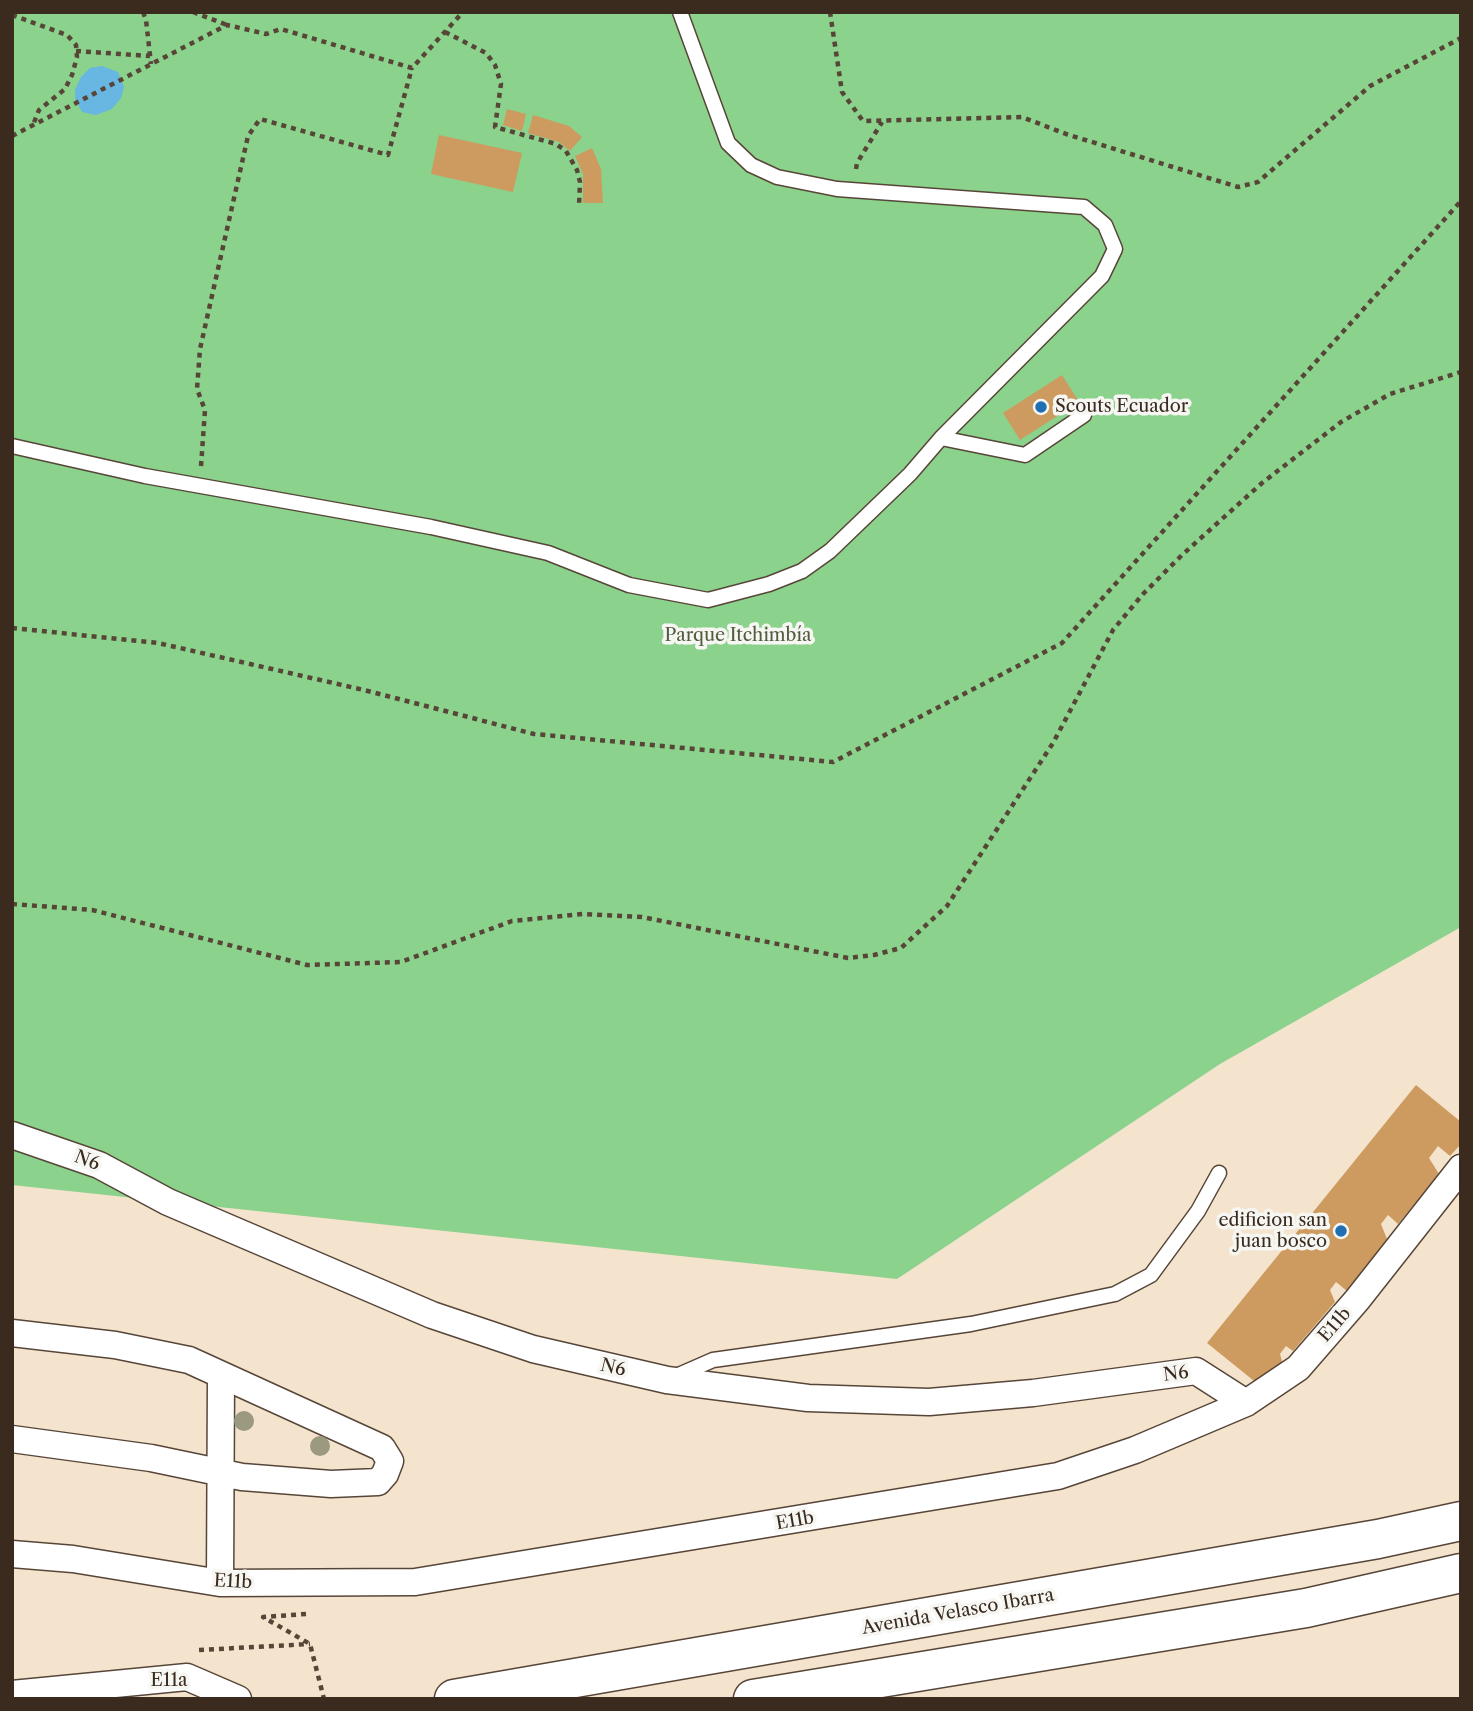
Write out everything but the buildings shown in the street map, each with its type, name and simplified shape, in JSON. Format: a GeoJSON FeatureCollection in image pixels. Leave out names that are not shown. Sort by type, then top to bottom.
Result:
{"type":"FeatureCollection","features":[{"type":"Feature","properties":{"kind":"main road","name":"Avenida Velasco Ibarra"},"geometry":{"type":"LineString","coordinates":[[454,1699],[1364,1542],[1461,1521]]}},
{"type":"Feature","properties":{"kind":"main road"},"geometry":{"type":"LineString","coordinates":[[753,1699],[1306,1608],[1461,1573]]}},
{"type":"Feature","properties":{"kind":"street","name":"N6"},"geometry":{"type":"LineString","coordinates":[[12,1135],[99,1164],[168,1202],[432,1315],[533,1349],[667,1380],[807,1398],[929,1402],[1033,1393],[1196,1371],[1245,1403]]}},
{"type":"Feature","properties":{"kind":"street","name":"E11b"},"geometry":{"type":"LineString","coordinates":[[12,1554],[73,1559],[219,1583],[415,1582],[1058,1476],[1135,1450],[1245,1403],[1298,1368],[1357,1300],[1461,1168]]}},
{"type":"Feature","properties":{"kind":"street"},"geometry":{"type":"LineString","coordinates":[[12,1333],[115,1345],[190,1360],[382,1448],[390,1461],[386,1474],[378,1482],[331,1484],[242,1477],[151,1458],[12,1439]]}},
{"type":"Feature","properties":{"kind":"street"},"geometry":{"type":"LineString","coordinates":[[219,1583],[221,1376]]}},
{"type":"Feature","properties":{"kind":"street","name":"E11a"},"geometry":{"type":"LineString","coordinates":[[12,1694],[187,1676],[238,1699]]}},
{"type":"Feature","properties":{"kind":"lane"},"geometry":{"type":"LineString","coordinates":[[12,446],[199,485],[431,527],[548,553],[629,585],[709,600],[769,584],[802,571],[830,551],[910,474],[941,438],[1102,276],[1115,249],[1105,225],[1084,207],[853,191],[777,177],[751,165],[728,143],[680,12]]}},
{"type":"Feature","properties":{"kind":"lane"},"geometry":{"type":"LineString","coordinates":[[941,438],[1025,455],[1084,415]]}},
{"type":"Feature","properties":{"kind":"lane"},"geometry":{"type":"LineString","coordinates":[[667,1380],[713,1360],[971,1324],[1115,1294],[1152,1275],[1198,1211],[1219,1173]]}},
{"type":"Feature","properties":{"kind":"path"},"geometry":{"type":"LineString","coordinates":[[143,12],[151,64]]}},
{"type":"Feature","properties":{"kind":"path"},"geometry":{"type":"LineString","coordinates":[[192,12],[226,25],[267,34],[281,29],[412,68]]}},
{"type":"Feature","properties":{"kind":"path"},"geometry":{"type":"LineString","coordinates":[[199,485],[205,411],[197,388],[200,349],[248,136],[260,119],[388,155],[412,68],[463,12]]}},
{"type":"Feature","properties":{"kind":"path"},"geometry":{"type":"LineString","coordinates":[[830,12],[842,92],[863,121],[1023,117],[1066,134],[1238,187],[1258,182],[1370,86],[1461,38]]}},
{"type":"Feature","properties":{"kind":"path"},"geometry":{"type":"LineString","coordinates":[[12,15],[67,35],[76,46],[72,75],[65,89],[39,110],[33,126]]}},
{"type":"Feature","properties":{"kind":"path"},"geometry":{"type":"LineString","coordinates":[[12,136],[226,25]]}},
{"type":"Feature","properties":{"kind":"path"},"geometry":{"type":"LineString","coordinates":[[445,32],[485,53],[495,65],[501,84],[495,127],[556,144],[566,151],[577,170],[580,182],[579,206]]}},
{"type":"Feature","properties":{"kind":"path"},"geometry":{"type":"LineString","coordinates":[[76,51],[150,56]]}},
{"type":"Feature","properties":{"kind":"path"},"geometry":{"type":"LineString","coordinates":[[853,191],[857,163],[882,121]]}},
{"type":"Feature","properties":{"kind":"path"},"geometry":{"type":"LineString","coordinates":[[12,628],[158,643],[364,690],[534,734],[833,762],[1062,643],[1461,201]]}},
{"type":"Feature","properties":{"kind":"path"},"geometry":{"type":"LineString","coordinates":[[12,904],[92,910],[307,965],[401,962],[512,921],[583,914],[642,917],[848,958],[901,948],[947,906],[1052,743],[1113,630],[1143,594],[1262,483],[1341,422],[1390,394],[1461,372]]}},
{"type":"Feature","properties":{"kind":"path"},"geometry":{"type":"LineString","coordinates":[[194,1651],[310,1644],[324,1699]]}},
{"type":"Feature","properties":{"kind":"green space","name":"Parque Itchimbía"},"geometry":{"type":"Polygon","coordinates":[[[12,12],[1461,12],[1461,927],[1220,1064],[897,1279],[12,1185],[12,12]]]}},
{"type":"Feature","properties":{"kind":"water"},"geometry":{"type":"Polygon","coordinates":[[[102,66],[118,72],[124,87],[121,98],[112,109],[96,115],[82,112],[75,99],[75,90],[81,77],[90,68],[102,66]]]}},
{"type":"Feature","properties":{"kind":"place","name":"Scouts Ecuador"},"geometry":{"type":"Point","coordinates":[1041,407]}},
{"type":"Feature","properties":{"kind":"place","name":"edificion san juan bosco"},"geometry":{"type":"Point","coordinates":[1341,1231]}}]}
